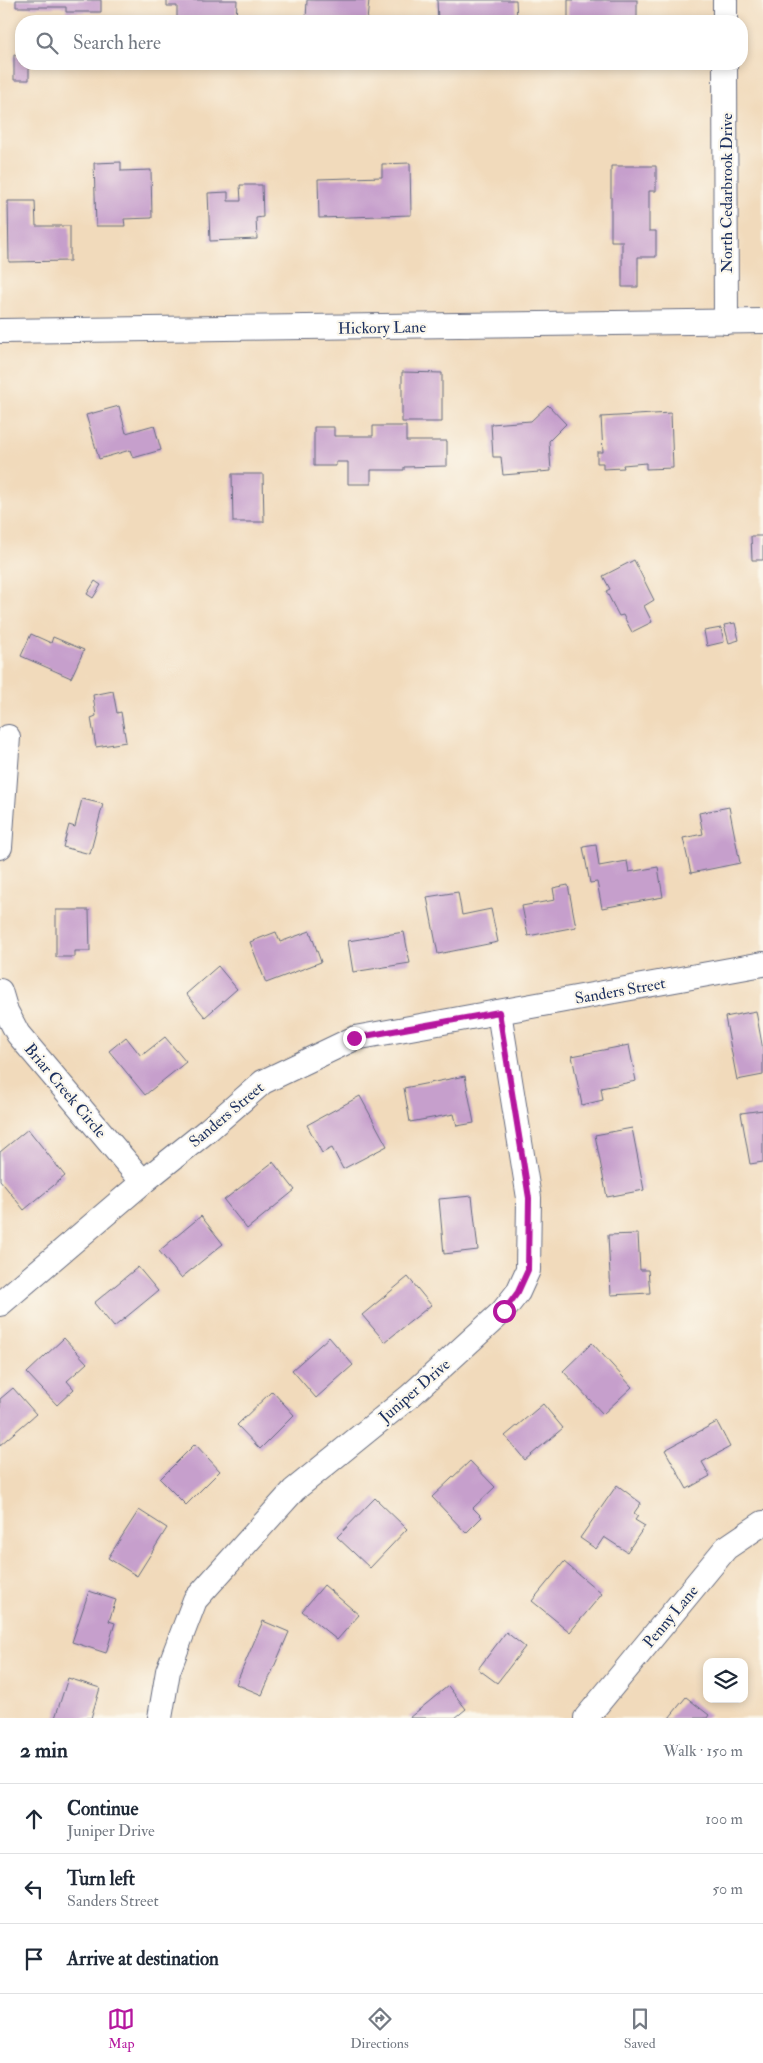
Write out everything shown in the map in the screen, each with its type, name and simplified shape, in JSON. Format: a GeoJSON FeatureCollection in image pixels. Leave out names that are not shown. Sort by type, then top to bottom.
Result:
{"type":"FeatureCollection","features":[{"type":"Feature","properties":{"kind":"street"},"geometry":{"type":"LineString","coordinates":[[724,0],[725,15]]}},
{"type":"Feature","properties":{"kind":"street","name":"North Cedarbrook Drive"},"geometry":{"type":"LineString","coordinates":[[725,70],[726,322]]}},
{"type":"Feature","properties":{"kind":"street","name":"Hickory Lane"},"geometry":{"type":"LineString","coordinates":[[0,331],[763,321]]}},
{"type":"Feature","properties":{"kind":"street"},"geometry":{"type":"LineString","coordinates":[[0,847],[8,737]]}},
{"type":"Feature","properties":{"kind":"street","name":"Sanders Street"},"geometry":{"type":"LineString","coordinates":[[0,1304],[263,1082],[354,1038],[763,964]]}},
{"type":"Feature","properties":{"kind":"street","name":"Briar Creek Circle"},"geometry":{"type":"LineString","coordinates":[[0,991],[6,1011],[18,1034],[143,1182]]}},
{"type":"Feature","properties":{"kind":"street","name":"Juniper Drive"},"geometry":{"type":"LineString","coordinates":[[160,1718],[168,1671],[195,1600],[294,1490],[410,1396],[504,1311],[518,1292],[528,1270],[529,1198],[499,1012]]}},
{"type":"Feature","properties":{"kind":"street","name":"Penny Lane"},"geometry":{"type":"LineString","coordinates":[[586,1718],[726,1548],[763,1523]]}},
{"type":"Feature","properties":{"kind":"building"},"geometry":{"type":"Polygon","coordinates":[[[16,0],[101,0],[101,12],[66,12],[66,7],[16,7],[16,0]]]}},
{"type":"Feature","properties":{"kind":"building"},"geometry":{"type":"Polygon","coordinates":[[[167,0],[237,0],[236,15],[177,15],[177,6],[167,6],[167,0]]]}},
{"type":"Feature","properties":{"kind":"building"},"geometry":{"type":"Polygon","coordinates":[[[307,0],[369,0],[368,15],[306,15],[307,0]]]}},
{"type":"Feature","properties":{"kind":"building"},"geometry":{"type":"Polygon","coordinates":[[[437,0],[516,0],[517,15],[438,15],[437,0]]]}},
{"type":"Feature","properties":{"kind":"building"},"geometry":{"type":"Polygon","coordinates":[[[568,0],[637,0],[637,15],[568,15],[568,0]]]}},
{"type":"Feature","properties":{"kind":"building"},"geometry":{"type":"Polygon","coordinates":[[[15,55],[15,70],[29,70],[29,80],[14,80],[15,55]]]}},
{"type":"Feature","properties":{"kind":"building"},"geometry":{"type":"Polygon","coordinates":[[[121,162],[121,171],[151,170],[152,218],[124,219],[125,226],[96,226],[94,163],[121,162]]]}},
{"type":"Feature","properties":{"kind":"building"},"geometry":{"type":"Polygon","coordinates":[[[410,163],[411,215],[319,218],[318,179],[382,177],[382,164],[410,163]]]}},
{"type":"Feature","properties":{"kind":"building"},"geometry":{"type":"Polygon","coordinates":[[[611,166],[656,166],[656,191],[649,191],[649,231],[656,231],[656,257],[638,257],[638,287],[622,287],[622,241],[611,241],[611,166]]]}},
{"type":"Feature","properties":{"kind":"building"},"geometry":{"type":"Polygon","coordinates":[[[240,185],[262,185],[263,217],[256,218],[257,239],[210,241],[208,193],[228,192],[228,201],[241,201],[240,185]]]}},
{"type":"Feature","properties":{"kind":"building"},"geometry":{"type":"Polygon","coordinates":[[[8,201],[35,201],[36,226],[70,226],[70,261],[9,262],[8,201]]]}},
{"type":"Feature","properties":{"kind":"building"},"geometry":{"type":"Polygon","coordinates":[[[402,372],[442,373],[442,422],[402,422],[402,372]]]}},
{"type":"Feature","properties":{"kind":"building"},"geometry":{"type":"Polygon","coordinates":[[[548,405],[566,424],[549,441],[551,471],[503,475],[501,457],[493,457],[491,424],[531,421],[548,405]]]}},
{"type":"Feature","properties":{"kind":"building"},"geometry":{"type":"Polygon","coordinates":[[[119,406],[126,433],[154,425],[161,450],[133,458],[130,450],[99,459],[86,415],[119,406]]]}},
{"type":"Feature","properties":{"kind":"building"},"geometry":{"type":"Polygon","coordinates":[[[671,413],[673,468],[646,469],[646,463],[623,465],[624,468],[603,469],[603,463],[597,463],[597,452],[603,452],[601,417],[671,413]]]}},
{"type":"Feature","properties":{"kind":"building"},"geometry":{"type":"Polygon","coordinates":[[[373,426],[406,426],[406,441],[447,441],[447,466],[404,467],[404,470],[371,470],[371,484],[348,484],[348,462],[336,462],[336,466],[314,466],[314,427],[334,427],[334,436],[373,436],[373,426]]]}},
{"type":"Feature","properties":{"kind":"building"},"geometry":{"type":"Polygon","coordinates":[[[232,474],[263,474],[264,522],[233,522],[232,474]]]}},
{"type":"Feature","properties":{"kind":"building"},"geometry":{"type":"Polygon","coordinates":[[[751,536],[763,536],[763,560],[752,560],[751,536]]]}},
{"type":"Feature","properties":{"kind":"building"},"geometry":{"type":"Polygon","coordinates":[[[634,560],[654,600],[644,606],[652,622],[632,632],[623,615],[619,616],[606,591],[610,589],[603,576],[634,560]]]}},
{"type":"Feature","properties":{"kind":"building"},"geometry":{"type":"Polygon","coordinates":[[[95,581],[101,585],[93,598],[87,594],[95,581]]]}},
{"type":"Feature","properties":{"kind":"building"},"geometry":{"type":"Polygon","coordinates":[[[735,623],[739,640],[729,643],[724,625],[735,623]]]}},
{"type":"Feature","properties":{"kind":"building"},"geometry":{"type":"Polygon","coordinates":[[[721,628],[724,642],[707,646],[704,631],[721,628]]]}},
{"type":"Feature","properties":{"kind":"building"},"geometry":{"type":"Polygon","coordinates":[[[31,634],[51,643],[53,637],[84,650],[71,678],[21,656],[31,634]]]}},
{"type":"Feature","properties":{"kind":"building"},"geometry":{"type":"Polygon","coordinates":[[[113,691],[117,713],[121,712],[126,742],[96,747],[91,718],[96,716],[93,695],[113,691]]]}},
{"type":"Feature","properties":{"kind":"building"},"geometry":{"type":"Polygon","coordinates":[[[82,799],[103,804],[90,854],[63,847],[69,825],[75,827],[82,799]]]}},
{"type":"Feature","properties":{"kind":"building"},"geometry":{"type":"Polygon","coordinates":[[[729,807],[740,863],[691,873],[683,838],[703,834],[699,813],[729,807]]]}},
{"type":"Feature","properties":{"kind":"building"},"geometry":{"type":"Polygon","coordinates":[[[596,845],[599,866],[627,861],[629,872],[658,867],[663,897],[602,908],[597,882],[590,883],[583,847],[596,845]]]}},
{"type":"Feature","properties":{"kind":"building"},"geometry":{"type":"Polygon","coordinates":[[[568,885],[576,927],[528,936],[522,906],[555,900],[553,888],[568,885]]]}},
{"type":"Feature","properties":{"kind":"building"},"geometry":{"type":"Polygon","coordinates":[[[458,892],[462,915],[491,909],[498,942],[438,954],[427,897],[458,892]]]}},
{"type":"Feature","properties":{"kind":"building"},"geometry":{"type":"Polygon","coordinates":[[[56,910],[89,910],[90,951],[75,951],[75,957],[56,957],[56,910]]]}},
{"type":"Feature","properties":{"kind":"building"},"geometry":{"type":"Polygon","coordinates":[[[310,931],[321,962],[266,983],[250,942],[276,932],[280,942],[310,931]]]}},
{"type":"Feature","properties":{"kind":"building"},"geometry":{"type":"Polygon","coordinates":[[[404,932],[410,963],[353,972],[348,941],[404,932]]]}},
{"type":"Feature","properties":{"kind":"building"},"geometry":{"type":"Polygon","coordinates":[[[218,966],[237,989],[205,1017],[186,994],[218,966]]]}},
{"type":"Feature","properties":{"kind":"building"},"geometry":{"type":"Polygon","coordinates":[[[756,1011],[763,1050],[763,1075],[737,1080],[725,1017],[756,1011]]]}},
{"type":"Feature","properties":{"kind":"building"},"geometry":{"type":"Polygon","coordinates":[[[126,1037],[141,1056],[165,1037],[186,1062],[145,1095],[109,1051],[126,1037]]]}},
{"type":"Feature","properties":{"kind":"building"},"geometry":{"type":"Polygon","coordinates":[[[629,1045],[636,1081],[601,1088],[603,1100],[582,1105],[572,1056],[629,1045]]]}},
{"type":"Feature","properties":{"kind":"building"},"geometry":{"type":"Polygon","coordinates":[[[465,1076],[474,1123],[457,1126],[454,1114],[410,1122],[404,1088],[465,1076]]]}},
{"type":"Feature","properties":{"kind":"building"},"geometry":{"type":"Polygon","coordinates":[[[360,1096],[387,1146],[343,1169],[332,1148],[322,1153],[307,1125],[360,1096]]]}},
{"type":"Feature","properties":{"kind":"building"},"geometry":{"type":"Polygon","coordinates":[[[763,1110],[763,1162],[750,1164],[741,1113],[763,1110]]]}},
{"type":"Feature","properties":{"kind":"building"},"geometry":{"type":"Polygon","coordinates":[[[632,1128],[644,1190],[607,1197],[595,1135],[632,1128]]]}},
{"type":"Feature","properties":{"kind":"building"},"geometry":{"type":"Polygon","coordinates":[[[28,1129],[65,1176],[24,1210],[0,1180],[0,1152],[28,1129]]]}},
{"type":"Feature","properties":{"kind":"building"},"geometry":{"type":"Polygon","coordinates":[[[273,1162],[295,1190],[247,1229],[224,1200],[273,1162]]]}},
{"type":"Feature","properties":{"kind":"building"},"geometry":{"type":"Polygon","coordinates":[[[472,1196],[478,1250],[444,1254],[439,1199],[472,1196]]]}},
{"type":"Feature","properties":{"kind":"building"},"geometry":{"type":"Polygon","coordinates":[[[201,1216],[223,1244],[181,1278],[159,1251],[201,1216]]]}},
{"type":"Feature","properties":{"kind":"building"},"geometry":{"type":"Polygon","coordinates":[[[638,1234],[640,1270],[648,1270],[650,1293],[611,1295],[608,1235],[638,1234]]]}},
{"type":"Feature","properties":{"kind":"building"},"geometry":{"type":"Polygon","coordinates":[[[138,1267],[158,1291],[114,1327],[94,1303],[138,1267]]]}},
{"type":"Feature","properties":{"kind":"building"},"geometry":{"type":"Polygon","coordinates":[[[408,1277],[431,1305],[385,1342],[362,1315],[408,1277]]]}},
{"type":"Feature","properties":{"kind":"building"},"geometry":{"type":"Polygon","coordinates":[[[329,1337],[353,1365],[316,1398],[292,1370],[329,1337]]]}},
{"type":"Feature","properties":{"kind":"building"},"geometry":{"type":"Polygon","coordinates":[[[64,1338],[87,1363],[67,1381],[74,1389],[57,1405],[27,1373],[64,1338]]]}},
{"type":"Feature","properties":{"kind":"building"},"geometry":{"type":"Polygon","coordinates":[[[592,1343],[632,1387],[603,1414],[563,1371],[592,1343]]]}},
{"type":"Feature","properties":{"kind":"building"},"geometry":{"type":"Polygon","coordinates":[[[13,1388],[36,1414],[0,1445],[0,1399],[13,1388]]]}},
{"type":"Feature","properties":{"kind":"building"},"geometry":{"type":"Polygon","coordinates":[[[272,1391],[294,1415],[260,1449],[237,1425],[272,1391]]]}},
{"type":"Feature","properties":{"kind":"building"},"geometry":{"type":"Polygon","coordinates":[[[543,1404],[563,1428],[525,1460],[505,1436],[543,1404]]]}},
{"type":"Feature","properties":{"kind":"building"},"geometry":{"type":"Polygon","coordinates":[[[717,1422],[730,1447],[702,1462],[710,1476],[687,1489],[665,1450],[717,1422]]]}},
{"type":"Feature","properties":{"kind":"building"},"geometry":{"type":"Polygon","coordinates":[[[195,1444],[220,1471],[186,1505],[160,1479],[195,1444]]]}},
{"type":"Feature","properties":{"kind":"building"},"geometry":{"type":"Polygon","coordinates":[[[470,1461],[495,1487],[473,1508],[482,1517],[466,1533],[432,1497],[470,1461]]]}},
{"type":"Feature","properties":{"kind":"building"},"geometry":{"type":"Polygon","coordinates":[[[617,1485],[641,1503],[634,1513],[638,1516],[635,1520],[645,1526],[627,1552],[604,1537],[596,1549],[580,1538],[617,1485]]]}},
{"type":"Feature","properties":{"kind":"building"},"geometry":{"type":"Polygon","coordinates":[[[375,1498],[407,1529],[370,1568],[337,1537],[375,1498]]]}},
{"type":"Feature","properties":{"kind":"building"},"geometry":{"type":"Polygon","coordinates":[[[139,1510],[167,1528],[137,1576],[108,1558],[139,1510]]]}},
{"type":"Feature","properties":{"kind":"building"},"geometry":{"type":"Polygon","coordinates":[[[564,1562],[602,1594],[570,1632],[532,1601],[564,1562]]]}},
{"type":"Feature","properties":{"kind":"building"},"geometry":{"type":"Polygon","coordinates":[[[324,1585],[359,1615],[337,1640],[302,1611],[324,1585]]]}},
{"type":"Feature","properties":{"kind":"building"},"geometry":{"type":"Polygon","coordinates":[[[89,1591],[116,1600],[109,1621],[115,1623],[106,1653],[72,1642],[89,1591]]]}},
{"type":"Feature","properties":{"kind":"building"},"geometry":{"type":"Polygon","coordinates":[[[263,1621],[289,1632],[262,1695],[236,1684],[263,1621]]]}},
{"type":"Feature","properties":{"kind":"building"},"geometry":{"type":"Polygon","coordinates":[[[506,1632],[525,1647],[497,1683],[478,1669],[506,1632]]]}},
{"type":"Feature","properties":{"kind":"building"},"geometry":{"type":"Polygon","coordinates":[[[68,1678],[100,1688],[91,1718],[55,1718],[68,1678]]]}},
{"type":"Feature","properties":{"kind":"building"},"geometry":{"type":"Polygon","coordinates":[[[448,1686],[466,1709],[455,1718],[409,1718],[448,1686]]]}},
{"type":"Feature","properties":{"kind":"building"},"geometry":{"type":"Polygon","coordinates":[[[686,1697],[709,1715],[707,1718],[669,1718],[686,1697]]]}},
{"type":"Feature","properties":{"kind":"route"},"geometry":{"type":"LineString","coordinates":[[354,1038],[499,1012],[529,1198],[528,1270],[518,1292],[504,1311]]}}]}
